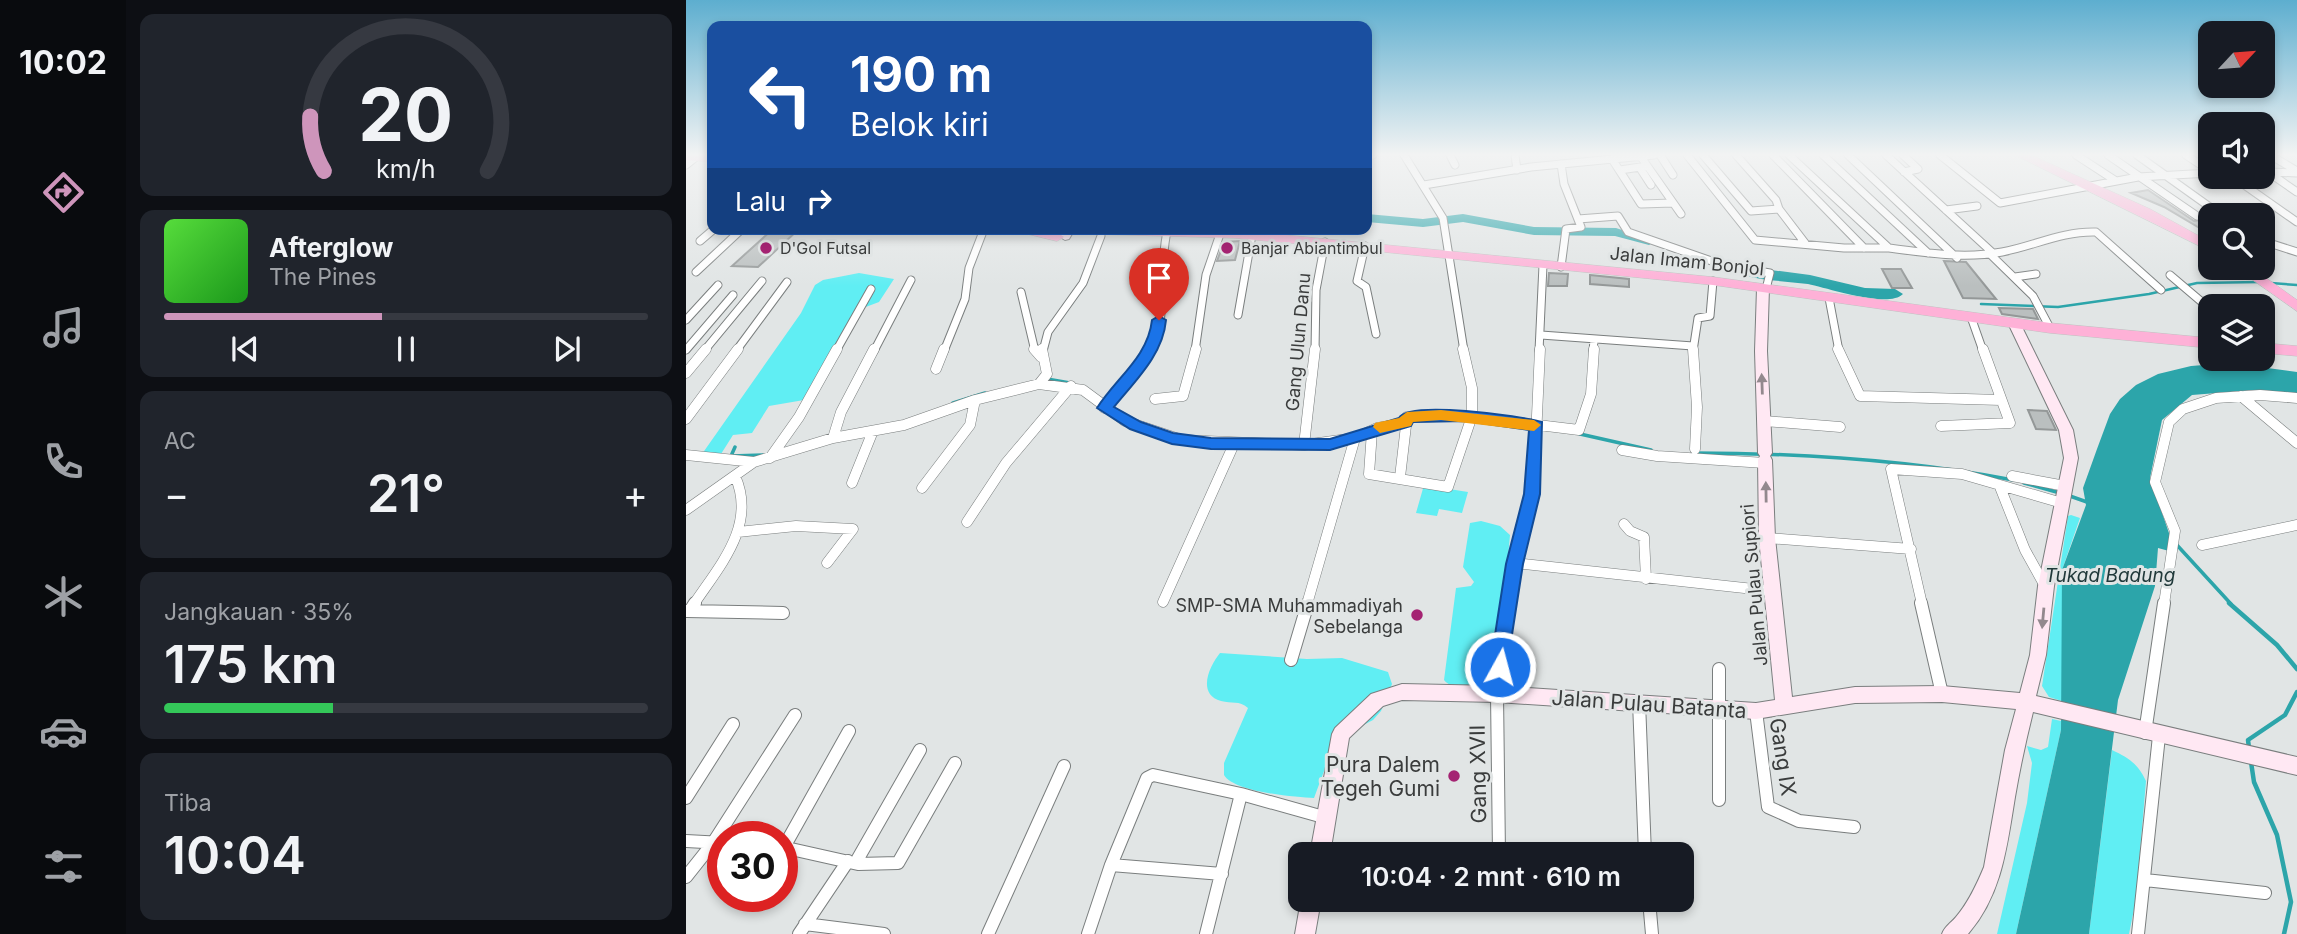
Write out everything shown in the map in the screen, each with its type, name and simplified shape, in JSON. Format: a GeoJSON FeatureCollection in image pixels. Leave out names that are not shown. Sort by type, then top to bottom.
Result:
{"type":"FeatureCollection","features":[{"type":"Feature","properties":{"kind":"highway"},"geometry":{"type":"LineString","coordinates":[[2115,199],[2198,241]]}},
{"type":"Feature","properties":{"kind":"highway","name":"Jalan Imam Bonjol"},"geometry":{"type":"LineString","coordinates":[[1093,235],[1116,235]]}},
{"type":"Feature","properties":{"kind":"highway","name":"Jalan Imam Bonjol"},"geometry":{"type":"LineString","coordinates":[[1252,235],[1713,281],[1767,282],[1829,298],[2050,328],[2198,342]]}},
{"type":"Feature","properties":{"kind":"highway"},"geometry":{"type":"LineString","coordinates":[[2261,280],[2297,307]]}},
{"type":"Feature","properties":{"kind":"highway"},"geometry":{"type":"LineString","coordinates":[[2275,349],[2297,351]]}},
{"type":"Feature","properties":{"kind":"street"},"geometry":{"type":"LineString","coordinates":[[1372,431],[1369,474],[1400,477],[1446,487],[1451,484],[1472,418],[1472,388],[1457,320],[1444,221],[1432,199]]}},
{"type":"Feature","properties":{"kind":"street"},"geometry":{"type":"LineString","coordinates":[[1561,267],[1565,230],[1580,228],[1570,199]]}},
{"type":"Feature","properties":{"kind":"street"},"geometry":{"type":"LineString","coordinates":[[1638,199],[1641,204],[1673,203]]}},
{"type":"Feature","properties":{"kind":"street"},"geometry":{"type":"LineString","coordinates":[[1669,199],[1681,214]]}},
{"type":"Feature","properties":{"kind":"street"},"geometry":{"type":"LineString","coordinates":[[1721,199],[1751,237],[1770,242],[1889,248],[1957,258],[1992,254],[2044,240],[2059,233],[2096,232],[2161,290]]}},
{"type":"Feature","properties":{"kind":"street"},"geometry":{"type":"LineString","coordinates":[[1740,199],[1751,211],[1779,209]]}},
{"type":"Feature","properties":{"kind":"street"},"geometry":{"type":"LineString","coordinates":[[1775,199],[1779,209],[1805,243]]}},
{"type":"Feature","properties":{"kind":"street"},"geometry":{"type":"LineString","coordinates":[[1816,199],[1864,248]]}},
{"type":"Feature","properties":{"kind":"street"},"geometry":{"type":"LineString","coordinates":[[1836,199],[1889,248]]}},
{"type":"Feature","properties":{"kind":"street"},"geometry":{"type":"LineString","coordinates":[[1870,199],[1928,253]]}},
{"type":"Feature","properties":{"kind":"street"},"geometry":{"type":"LineString","coordinates":[[1894,199],[1957,258]]}},
{"type":"Feature","properties":{"kind":"street"},"geometry":{"type":"LineString","coordinates":[[1933,199],[2015,277],[2039,305],[2050,328]]}},
{"type":"Feature","properties":{"kind":"street"},"geometry":{"type":"LineString","coordinates":[[1994,199],[2000,203],[2023,199]]}},
{"type":"Feature","properties":{"kind":"street"},"geometry":{"type":"LineString","coordinates":[[2171,199],[2197,216]]}},
{"type":"Feature","properties":{"kind":"street"},"geometry":{"type":"LineString","coordinates":[[2264,199],[2297,222]]}},
{"type":"Feature","properties":{"kind":"street"},"geometry":{"type":"LineString","coordinates":[[1946,210],[1977,206]]}},
{"type":"Feature","properties":{"kind":"street"},"geometry":{"type":"LineString","coordinates":[[1578,219],[1618,216],[1628,232],[1767,282]]}},
{"type":"Feature","properties":{"kind":"street"},"geometry":{"type":"LineString","coordinates":[[701,241],[708,235]]}},
{"type":"Feature","properties":{"kind":"street"},"geometry":{"type":"LineString","coordinates":[[696,272],[736,235]]}},
{"type":"Feature","properties":{"kind":"street"},"geometry":{"type":"LineString","coordinates":[[936,369],[965,299],[969,268],[982,235]]}},
{"type":"Feature","properties":{"kind":"street"},"geometry":{"type":"LineString","coordinates":[[1107,405],[1138,370],[1158,334],[1163,235]]}},
{"type":"Feature","properties":{"kind":"street"},"geometry":{"type":"LineString","coordinates":[[1155,399],[1183,396],[1197,345],[1206,275],[1220,235]]}},
{"type":"Feature","properties":{"kind":"street"},"geometry":{"type":"LineString","coordinates":[[1238,315],[1252,235]]}},
{"type":"Feature","properties":{"kind":"street"},"geometry":{"type":"LineString","coordinates":[[1042,380],[1041,357],[1045,335],[1074,299],[1101,236]]}},
{"type":"Feature","properties":{"kind":"street","name":"Gang Ulun Danu"},"geometry":{"type":"LineString","coordinates":[[1305,441],[1315,370],[1316,290],[1325,243]]}},
{"type":"Feature","properties":{"kind":"street"},"geometry":{"type":"LineString","coordinates":[[2275,245],[2297,251]]}},
{"type":"Feature","properties":{"kind":"street"},"geometry":{"type":"LineString","coordinates":[[1365,246],[1357,280],[1366,287],[1376,334]]}},
{"type":"Feature","properties":{"kind":"street","name":"Gang XVII"},"geometry":{"type":"LineString","coordinates":[[1499,842],[1495,745],[1497,694],[1514,564],[1532,494],[1542,265]]}},
{"type":"Feature","properties":{"kind":"street"},"geometry":{"type":"LineString","coordinates":[[2015,277],[2036,274]]}},
{"type":"Feature","properties":{"kind":"street"},"geometry":{"type":"LineString","coordinates":[[2170,275],[2198,298]]}},
{"type":"Feature","properties":{"kind":"street"},"geometry":{"type":"LineString","coordinates":[[686,373],[762,281]]}},
{"type":"Feature","properties":{"kind":"street"},"geometry":{"type":"LineString","coordinates":[[833,438],[841,412],[912,281]]}},
{"type":"Feature","properties":{"kind":"street"},"geometry":{"type":"LineString","coordinates":[[1695,449],[1697,407],[1693,346],[1698,318],[1710,316],[1713,281]]}},
{"type":"Feature","properties":{"kind":"street"},"geometry":{"type":"LineString","coordinates":[[686,419],[787,282]]}},
{"type":"Feature","properties":{"kind":"street","name":"Jalan Pulau Supiori"},"geometry":{"type":"LineString","coordinates":[[1767,282],[1761,351],[1767,538],[1784,707]]}},
{"type":"Feature","properties":{"kind":"street"},"geometry":{"type":"LineString","coordinates":[[686,320],[719,285]]}},
{"type":"Feature","properties":{"kind":"street"},"geometry":{"type":"LineString","coordinates":[[770,458],[799,416],[871,289]]}},
{"type":"Feature","properties":{"kind":"street"},"geometry":{"type":"LineString","coordinates":[[1021,292],[1032,347],[1041,357]]}},
{"type":"Feature","properties":{"kind":"street"},"geometry":{"type":"LineString","coordinates":[[686,350],[733,295]]}},
{"type":"Feature","properties":{"kind":"street"},"geometry":{"type":"LineString","coordinates":[[1829,298],[1836,344],[1857,393],[1863,397],[2001,400]]}},
{"type":"Feature","properties":{"kind":"street"},"geometry":{"type":"LineString","coordinates":[[1941,426],[2009,424],[1971,317]]}},
{"type":"Feature","properties":{"kind":"street"},"geometry":{"type":"LineString","coordinates":[[1952,934],[1963,925],[1985,891],[1994,867],[2026,702],[2040,648],[2046,586],[2071,458],[2069,438],[2014,323]]}},
{"type":"Feature","properties":{"kind":"street"},"geometry":{"type":"LineString","coordinates":[[1541,335],[1693,346]]}},
{"type":"Feature","properties":{"kind":"street"},"geometry":{"type":"LineString","coordinates":[[686,456],[754,461],[770,458],[833,438],[904,425],[1042,380],[1070,386],[1094,397],[1135,426],[1172,438],[1234,444],[1355,438],[1405,420],[1472,418],[1536,428],[1579,430],[1591,394],[1594,340]]}},
{"type":"Feature","properties":{"kind":"street"},"geometry":{"type":"LineString","coordinates":[[967,522],[1006,463],[1070,386]]}},
{"type":"Feature","properties":{"kind":"street"},"geometry":{"type":"LineString","coordinates":[[2138,934],[2145,880],[2152,734],[2174,537],[2155,481],[2169,422],[2183,409],[2201,401],[2241,396],[2297,398]]}},
{"type":"Feature","properties":{"kind":"street"},"geometry":{"type":"LineString","coordinates":[[2241,396],[2297,443]]}},
{"type":"Feature","properties":{"kind":"street"},"geometry":{"type":"LineString","coordinates":[[922,488],[970,425],[975,400]]}},
{"type":"Feature","properties":{"kind":"street"},"geometry":{"type":"LineString","coordinates":[[1400,477],[1405,420]]}},
{"type":"Feature","properties":{"kind":"street"},"geometry":{"type":"LineString","coordinates":[[1764,421],[1840,427]]}},
{"type":"Feature","properties":{"kind":"street"},"geometry":{"type":"LineString","coordinates":[[852,483],[873,431]]}},
{"type":"Feature","properties":{"kind":"street"},"geometry":{"type":"LineString","coordinates":[[1291,660],[1355,438]]}},
{"type":"Feature","properties":{"kind":"street"},"geometry":{"type":"LineString","coordinates":[[1163,602],[1234,444]]}},
{"type":"Feature","properties":{"kind":"street"},"geometry":{"type":"LineString","coordinates":[[1622,450],[1651,456],[1765,459]]}},
{"type":"Feature","properties":{"kind":"street"},"geometry":{"type":"LineString","coordinates":[[686,510],[754,461]]}},
{"type":"Feature","properties":{"kind":"street"},"geometry":{"type":"LineString","coordinates":[[1942,694],[1891,469],[1959,474],[2000,487],[2064,493]]}},
{"type":"Feature","properties":{"kind":"street"},"geometry":{"type":"LineString","coordinates":[[2012,476],[2064,493]]}},
{"type":"Feature","properties":{"kind":"street"},"geometry":{"type":"LineString","coordinates":[[688,611],[738,532],[744,514],[740,484],[735,477]]}},
{"type":"Feature","properties":{"kind":"street"},"geometry":{"type":"LineString","coordinates":[[2000,487],[2022,543],[2046,586]]}},
{"type":"Feature","properties":{"kind":"street"},"geometry":{"type":"LineString","coordinates":[[1624,524],[1630,531],[1644,537],[1646,579]]}},
{"type":"Feature","properties":{"kind":"street"},"geometry":{"type":"LineString","coordinates":[[2202,545],[2297,525]]}},
{"type":"Feature","properties":{"kind":"street"},"geometry":{"type":"LineString","coordinates":[[738,532],[796,526],[853,529],[827,563]]}},
{"type":"Feature","properties":{"kind":"street"},"geometry":{"type":"LineString","coordinates":[[1767,538],[1911,549]]}},
{"type":"Feature","properties":{"kind":"street"},"geometry":{"type":"LineString","coordinates":[[1514,564],[1772,591]]}},
{"type":"Feature","properties":{"kind":"street"},"geometry":{"type":"LineString","coordinates":[[688,611],[783,613]]}},
{"type":"Feature","properties":{"kind":"street"},"geometry":{"type":"LineString","coordinates":[[1719,669],[1719,800]]}},
{"type":"Feature","properties":{"kind":"street","name":"Jalan Pulau Batanta"},"geometry":{"type":"LineString","coordinates":[[1322,842],[1341,734],[1377,700],[1402,691],[1639,702],[1756,711],[1855,695],[1942,694],[2026,702],[2152,734]]}},
{"type":"Feature","properties":{"kind":"street"},"geometry":{"type":"LineString","coordinates":[[1639,702],[1645,842]]}},
{"type":"Feature","properties":{"kind":"street","name":"Gang IX"},"geometry":{"type":"LineString","coordinates":[[1756,711],[1768,807],[1799,821],[1854,827]]}},
{"type":"Feature","properties":{"kind":"street"},"geometry":{"type":"LineString","coordinates":[[731,821],[795,715]]}},
{"type":"Feature","properties":{"kind":"street"},"geometry":{"type":"LineString","coordinates":[[686,799],[733,724]]}},
{"type":"Feature","properties":{"kind":"street"},"geometry":{"type":"LineString","coordinates":[[798,821],[849,731]]}},
{"type":"Feature","properties":{"kind":"street"},"geometry":{"type":"LineString","coordinates":[[2152,734],[2224,747],[2289,764]]}},
{"type":"Feature","properties":{"kind":"street"},"geometry":{"type":"LineString","coordinates":[[802,929],[852,862],[920,750]]}},
{"type":"Feature","properties":{"kind":"street"},"geometry":{"type":"LineString","coordinates":[[798,850],[852,862],[890,866],[898,863],[955,763]]}},
{"type":"Feature","properties":{"kind":"street"},"geometry":{"type":"LineString","coordinates":[[988,934],[1064,766]]}},
{"type":"Feature","properties":{"kind":"street"},"geometry":{"type":"LineString","coordinates":[[1088,934],[1111,865],[1147,778],[1153,775],[1241,794],[1327,818]]}},
{"type":"Feature","properties":{"kind":"street"},"geometry":{"type":"LineString","coordinates":[[1206,934],[1241,794]]}},
{"type":"Feature","properties":{"kind":"street"},"geometry":{"type":"LineString","coordinates":[[686,841],[707,842]]}},
{"type":"Feature","properties":{"kind":"street"},"geometry":{"type":"LineString","coordinates":[[686,877],[707,855]]}},
{"type":"Feature","properties":{"kind":"street"},"geometry":{"type":"LineString","coordinates":[[1111,865],[1222,874]]}},
{"type":"Feature","properties":{"kind":"street"},"geometry":{"type":"LineString","coordinates":[[2145,880],[2266,894]]}},
{"type":"Feature","properties":{"kind":"street"},"geometry":{"type":"LineString","coordinates":[[1305,934],[1309,912]]}},
{"type":"Feature","properties":{"kind":"street"},"geometry":{"type":"LineString","coordinates":[[1650,912],[1652,934]]}},
{"type":"Feature","properties":{"kind":"street"},"geometry":{"type":"LineString","coordinates":[[802,929],[884,934]]}},
{"type":"Feature","properties":{"kind":"shaded area"},"geometry":{"type":"Polygon","coordinates":[[[859,273],[894,279],[879,302],[855,311],[804,400],[769,406],[752,433],[733,435],[721,454],[702,454],[801,313],[815,285],[823,280],[859,273]]]}},
{"type":"Feature","properties":{"kind":"shaded area"},"geometry":{"type":"Polygon","coordinates":[[[1424,485],[1468,492],[1462,513],[1439,509],[1437,516],[1416,513],[1424,485]]]}},
{"type":"Feature","properties":{"kind":"shaded area"},"geometry":{"type":"Polygon","coordinates":[[[2068,516],[2080,518],[2062,570],[2062,701],[2049,697],[2042,686],[2068,516]]]}},
{"type":"Feature","properties":{"kind":"shaded area"},"geometry":{"type":"Polygon","coordinates":[[[1481,521],[1500,526],[1510,535],[1505,590],[1493,637],[1490,683],[1472,688],[1459,687],[1444,680],[1456,588],[1471,586],[1474,582],[1463,567],[1470,523],[1481,521]]]}},
{"type":"Feature","properties":{"kind":"shaded area"},"geometry":{"type":"Polygon","coordinates":[[[1220,653],[1307,659],[1342,658],[1388,672],[1392,684],[1381,711],[1373,720],[1354,730],[1327,763],[1314,798],[1265,792],[1239,786],[1224,775],[1224,763],[1248,708],[1238,703],[1221,701],[1209,692],[1207,679],[1220,653]]]}},
{"type":"Feature","properties":{"kind":"shaded area"},"geometry":{"type":"Polygon","coordinates":[[[2052,719],[2061,721],[2061,730],[2016,934],[1997,934],[2027,803],[2032,763],[2027,746],[2041,750],[2048,747],[2052,719]]]}},
{"type":"Feature","properties":{"kind":"shaded area"},"geometry":{"type":"Polygon","coordinates":[[[2112,750],[2132,762],[2146,781],[2136,899],[2129,934],[2089,934],[2112,750]]]}},
{"type":"Feature","properties":{"kind":"water","name":"Tukad Badung"},"geometry":{"type":"Polygon","coordinates":[[[2198,365],[2198,371],[2275,369],[2297,372],[2297,394],[2254,390],[2192,395],[2162,420],[2150,478],[2170,536],[2169,551],[2158,548],[2155,586],[2118,700],[2089,934],[2016,934],[2061,730],[2062,570],[2086,505],[2083,488],[2110,414],[2120,399],[2136,385],[2158,374],[2198,365]]]}},
{"type":"Feature","properties":{"kind":"building"},"geometry":{"type":"Polygon","coordinates":[[[2144,199],[2161,199],[2194,221],[2198,220],[2198,227],[2144,199]]]}},
{"type":"Feature","properties":{"kind":"building","name":"D'Gol Futsal"},"geometry":{"type":"Polygon","coordinates":[[[766,235],[793,235],[758,267],[732,266],[766,235]]]}},
{"type":"Feature","properties":{"kind":"building","name":"Banjar Abiantimbul"},"geometry":{"type":"Polygon","coordinates":[[[1240,241],[1235,260],[1217,261],[1224,242],[1240,241]]]}},
{"type":"Feature","properties":{"kind":"building"},"geometry":{"type":"Polygon","coordinates":[[[1944,261],[1966,262],[1996,299],[1963,298],[1944,261]]]}},
{"type":"Feature","properties":{"kind":"building"},"geometry":{"type":"Polygon","coordinates":[[[1882,269],[1901,269],[1912,288],[1892,288],[1882,269]]]}},
{"type":"Feature","properties":{"kind":"building"},"geometry":{"type":"Polygon","coordinates":[[[1549,273],[1568,274],[1567,286],[1548,286],[1549,273]]]}},
{"type":"Feature","properties":{"kind":"building"},"geometry":{"type":"Polygon","coordinates":[[[1590,275],[1629,279],[1629,287],[1590,284],[1590,275]]]}},
{"type":"Feature","properties":{"kind":"building"},"geometry":{"type":"Polygon","coordinates":[[[1999,308],[2033,309],[2038,319],[2002,314],[1999,308]]]}},
{"type":"Feature","properties":{"kind":"building"},"geometry":{"type":"Polygon","coordinates":[[[2028,410],[2047,411],[2056,430],[2036,429],[2028,410]]]}},
{"type":"Feature","properties":{"kind":"waterway"},"geometry":{"type":"LineString","coordinates":[[1372,218],[1423,223],[1463,218],[1534,231],[1616,232],[1649,241]]}},
{"type":"Feature","properties":{"kind":"waterway"},"geometry":{"type":"LineString","coordinates":[[1748,272],[1810,280],[1865,293],[1895,294]]}},
{"type":"Feature","properties":{"kind":"waterway"},"geometry":{"type":"LineString","coordinates":[[1981,304],[2058,307],[2149,294],[2197,283],[2260,282]]}},
{"type":"Feature","properties":{"kind":"waterway"},"geometry":{"type":"LineString","coordinates":[[2271,283],[2297,285]]}},
{"type":"Feature","properties":{"kind":"waterway"},"geometry":{"type":"LineString","coordinates":[[1047,379],[1070,383]]}},
{"type":"Feature","properties":{"kind":"waterway"},"geometry":{"type":"LineString","coordinates":[[953,403],[985,393]]}},
{"type":"Feature","properties":{"kind":"waterway"},"geometry":{"type":"LineString","coordinates":[[1580,434],[1651,450]]}},
{"type":"Feature","properties":{"kind":"waterway"},"geometry":{"type":"LineString","coordinates":[[735,447],[731,456],[763,455]]}},
{"type":"Feature","properties":{"kind":"waterway"},"geometry":{"type":"LineString","coordinates":[[1693,453],[1853,459],[1934,467],[2013,480]]}},
{"type":"Feature","properties":{"kind":"waterway"},"geometry":{"type":"LineString","coordinates":[[2024,483],[2060,493]]}},
{"type":"Feature","properties":{"kind":"waterway"},"geometry":{"type":"LineString","coordinates":[[2067,495],[2087,502]]}},
{"type":"Feature","properties":{"kind":"waterway"},"geometry":{"type":"LineString","coordinates":[[2176,544],[2231,604]]}},
{"type":"Feature","properties":{"kind":"waterway"},"geometry":{"type":"LineString","coordinates":[[2229,603],[2277,645],[2297,669]]}},
{"type":"Feature","properties":{"kind":"waterway"},"geometry":{"type":"LineString","coordinates":[[2249,748],[2248,740],[2285,715],[2297,692]]}},
{"type":"Feature","properties":{"kind":"waterway"},"geometry":{"type":"LineString","coordinates":[[2251,762],[2254,782],[2277,835],[2291,902],[2284,934]]}},
{"type":"Feature","properties":{"kind":"slow traffic"},"geometry":{"type":"LineString","coordinates":[[1380,427],[1405,422],[1406,417],[1441,415],[1472,416],[1534,425]]}},
{"type":"Feature","properties":{"kind":"place","name":"D'Gol Futsal"},"geometry":{"type":"Point","coordinates":[766,248]}},
{"type":"Feature","properties":{"kind":"place","name":"Banjar Abiantimbul"},"geometry":{"type":"Point","coordinates":[1227,248]}},
{"type":"Feature","properties":{"kind":"place","name":"SMP-SMA Muhammadiyah Sebelanga"},"geometry":{"type":"Point","coordinates":[1417,615]}},
{"type":"Feature","properties":{"kind":"place","name":"Pura Dalem Tegeh Gumi"},"geometry":{"type":"Point","coordinates":[1454,776]}},
{"type":"Feature","properties":{"kind":"route"},"geometry":{"type":"LineString","coordinates":[[1159,320],[1158,334],[1146,358],[1104,408],[1135,426],[1172,438],[1211,443],[1330,444],[1355,438],[1377,428],[1405,422],[1406,417],[1435,415],[1537,425],[1532,494],[1514,564],[1500,667]]}}]}
